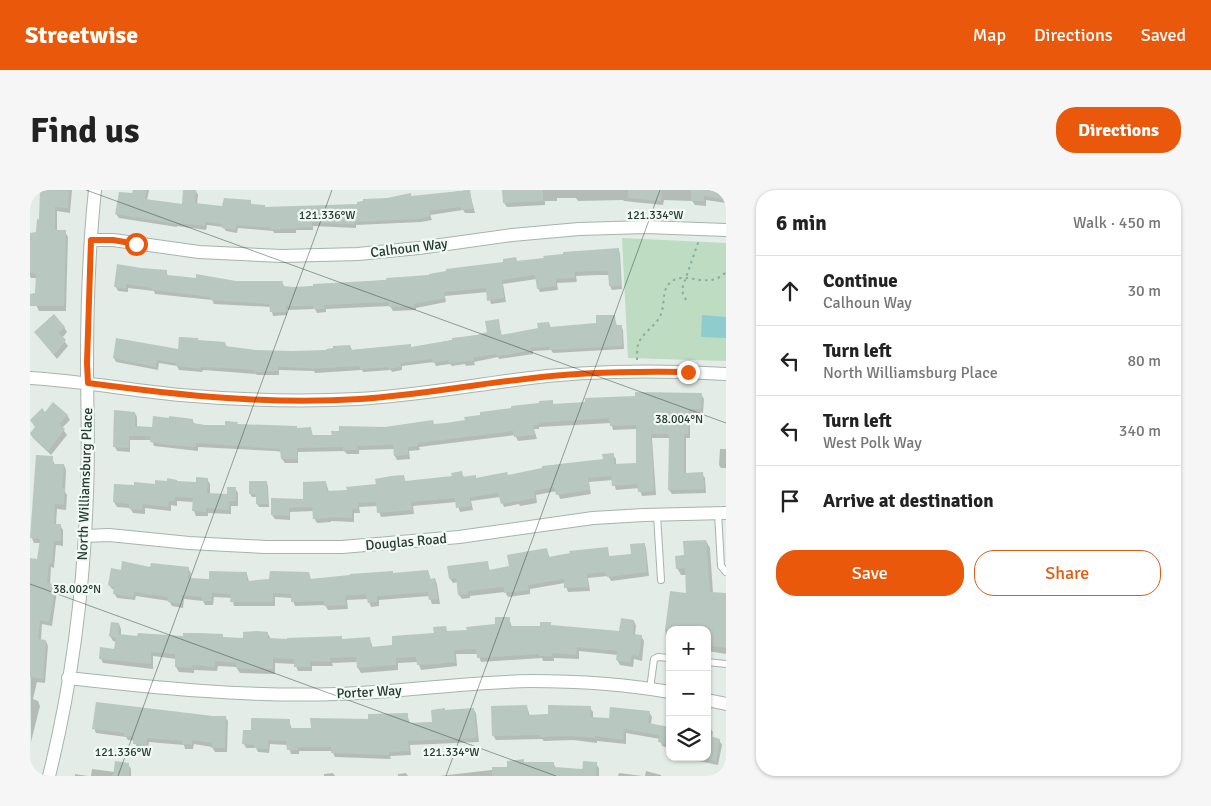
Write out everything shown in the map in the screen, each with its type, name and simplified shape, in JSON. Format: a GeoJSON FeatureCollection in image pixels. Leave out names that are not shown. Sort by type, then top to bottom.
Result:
{"type":"FeatureCollection","features":[{"type":"Feature","properties":{"kind":"street","name":"North Williamsburg Place"},"geometry":{"type":"LineString","coordinates":[[48,776],[68,678],[78,613],[85,536],[88,491],[87,363],[91,240],[95,190]]}},
{"type":"Feature","properties":{"kind":"street","name":"Calhoun Way"},"geometry":{"type":"LineString","coordinates":[[91,240],[113,240],[199,252],[282,256],[367,253],[579,228],[646,227],[726,230]]}},
{"type":"Feature","properties":{"kind":"street"},"geometry":{"type":"LineString","coordinates":[[30,378],[88,383],[180,395],[248,400],[300,401],[359,399],[415,394],[572,374],[620,371],[726,374]]}},
{"type":"Feature","properties":{"kind":"street","name":"Douglas Road"},"geometry":{"type":"LineString","coordinates":[[85,536],[109,535],[188,544],[342,547],[459,537],[593,518],[657,514],[722,513]]}},
{"type":"Feature","properties":{"kind":"street","name":"Porter Way"},"geometry":{"type":"LineString","coordinates":[[68,678],[206,692],[273,695],[383,692],[482,683],[530,681],[595,683],[666,691]]}},
{"type":"Feature","properties":{"kind":"street"},"geometry":{"type":"LineString","coordinates":[[711,701],[726,704]]}},
{"type":"Feature","properties":{"kind":"lane"},"geometry":{"type":"LineString","coordinates":[[722,513],[721,566],[726,572]]}},
{"type":"Feature","properties":{"kind":"lane"},"geometry":{"type":"LineString","coordinates":[[657,514],[661,580]]}},
{"type":"Feature","properties":{"kind":"lane"},"geometry":{"type":"LineString","coordinates":[[650,689],[654,659],[658,657],[666,658]]}},
{"type":"Feature","properties":{"kind":"lane"},"geometry":{"type":"LineString","coordinates":[[711,662],[726,664]]}},
{"type":"Feature","properties":{"kind":"path"},"geometry":{"type":"LineString","coordinates":[[686,300],[682,291],[700,235]]}},
{"type":"Feature","properties":{"kind":"path"},"geometry":{"type":"LineString","coordinates":[[637,360],[638,344],[661,315],[663,294],[673,280],[680,278],[706,281],[726,272]]}},
{"type":"Feature","properties":{"kind":"green space"},"geometry":{"type":"Polygon","coordinates":[[[622,238],[726,243],[726,361],[628,358],[622,238]]]}},
{"type":"Feature","properties":{"kind":"water"},"geometry":{"type":"Polygon","coordinates":[[[702,315],[726,317],[726,338],[701,337],[702,315]]]}},
{"type":"Feature","properties":{"kind":"building"},"geometry":{"type":"Polygon","coordinates":[[[40,190],[69,191],[68,208],[55,207],[55,230],[66,230],[64,306],[30,306],[30,294],[35,293],[36,274],[30,273],[30,233],[36,232],[37,219],[39,219],[40,190]]]}},
{"type":"Feature","properties":{"kind":"building"},"geometry":{"type":"Polygon","coordinates":[[[133,190],[147,190],[145,199],[182,204],[183,190],[196,190],[195,203],[222,206],[224,198],[251,200],[251,204],[265,205],[265,207],[357,204],[357,202],[363,201],[363,199],[387,198],[411,193],[411,196],[470,190],[473,209],[461,210],[461,207],[429,211],[431,216],[419,219],[354,222],[355,225],[312,222],[312,227],[271,230],[271,228],[236,225],[236,230],[222,228],[222,224],[205,222],[205,226],[176,224],[115,214],[119,192],[132,193],[133,190]]]}},
{"type":"Feature","properties":{"kind":"building"},"geometry":{"type":"Polygon","coordinates":[[[502,190],[543,190],[543,201],[503,203],[502,190]]]}},
{"type":"Feature","properties":{"kind":"building"},"geometry":{"type":"Polygon","coordinates":[[[628,190],[662,190],[661,201],[628,198],[628,190]]]}},
{"type":"Feature","properties":{"kind":"building"},"geometry":{"type":"Polygon","coordinates":[[[691,190],[726,190],[726,200],[704,196],[704,201],[691,201],[691,190]]]}},
{"type":"Feature","properties":{"kind":"building"},"geometry":{"type":"Polygon","coordinates":[[[619,248],[621,286],[609,286],[608,271],[595,271],[575,272],[575,278],[556,279],[556,286],[537,289],[535,275],[502,280],[504,298],[487,301],[486,288],[444,292],[445,298],[414,304],[414,306],[389,307],[389,302],[324,305],[325,309],[313,309],[313,306],[286,306],[286,312],[270,312],[269,304],[210,300],[210,297],[152,290],[152,288],[126,284],[126,289],[114,287],[117,264],[167,270],[167,275],[196,278],[196,274],[236,281],[283,281],[282,286],[294,287],[429,275],[446,271],[446,269],[503,262],[503,259],[516,257],[517,261],[544,258],[543,256],[563,254],[563,252],[619,248]]]}},
{"type":"Feature","properties":{"kind":"building"},"geometry":{"type":"Polygon","coordinates":[[[54,314],[65,327],[59,333],[66,340],[54,355],[34,332],[54,314]]]}},
{"type":"Feature","properties":{"kind":"building"},"geometry":{"type":"Polygon","coordinates":[[[596,315],[615,315],[616,325],[622,325],[622,346],[549,350],[549,347],[531,348],[532,350],[507,355],[496,356],[496,354],[473,358],[473,361],[449,363],[448,360],[433,363],[432,359],[400,363],[401,367],[389,369],[388,367],[360,369],[359,366],[311,369],[278,367],[278,371],[253,372],[253,370],[230,368],[201,367],[201,369],[176,366],[176,363],[157,360],[156,367],[113,358],[116,338],[178,349],[179,337],[225,342],[225,346],[256,350],[326,350],[333,348],[333,346],[350,345],[351,350],[411,344],[411,347],[452,340],[452,338],[477,335],[487,332],[485,321],[499,319],[501,335],[538,328],[537,323],[549,322],[550,327],[596,323],[596,315]]]}},
{"type":"Feature","properties":{"kind":"building"},"geometry":{"type":"Polygon","coordinates":[[[635,392],[702,393],[701,409],[689,409],[688,434],[684,434],[684,473],[703,472],[704,489],[668,490],[669,434],[651,434],[654,491],[638,492],[637,484],[612,486],[611,476],[588,478],[590,490],[556,495],[554,487],[534,491],[535,498],[501,504],[498,493],[470,497],[471,506],[456,508],[455,498],[411,502],[412,510],[377,513],[376,502],[358,503],[358,509],[352,509],[352,518],[329,517],[313,519],[312,507],[289,508],[289,516],[271,515],[271,498],[303,499],[303,482],[326,481],[327,491],[347,490],[346,487],[376,484],[375,479],[391,476],[404,475],[405,481],[452,476],[451,473],[462,471],[463,477],[476,475],[476,478],[507,472],[508,475],[542,468],[542,466],[603,459],[602,454],[614,453],[614,464],[636,463],[636,425],[610,426],[609,418],[537,423],[538,425],[533,425],[535,435],[514,437],[513,431],[418,443],[418,446],[408,447],[408,455],[394,456],[393,445],[357,446],[358,450],[343,450],[343,447],[297,448],[297,459],[281,459],[280,449],[196,443],[196,447],[168,445],[150,442],[151,436],[129,436],[129,448],[113,447],[114,410],[135,412],[135,426],[152,427],[153,416],[169,418],[169,416],[193,419],[193,423],[205,425],[225,425],[225,421],[238,422],[237,424],[297,426],[297,428],[311,427],[312,435],[332,435],[331,431],[339,431],[339,426],[385,427],[433,420],[434,424],[446,423],[465,420],[464,417],[480,415],[480,412],[539,403],[539,401],[553,400],[553,404],[585,402],[585,398],[635,396],[635,392]]]}},
{"type":"Feature","properties":{"kind":"building"},"geometry":{"type":"Polygon","coordinates":[[[53,402],[68,415],[59,424],[65,429],[48,451],[30,434],[35,427],[30,420],[42,408],[45,412],[53,402]]]}},
{"type":"Feature","properties":{"kind":"building"},"geometry":{"type":"Polygon","coordinates":[[[36,455],[53,456],[53,464],[64,464],[62,488],[65,489],[64,505],[55,504],[54,524],[61,524],[61,541],[54,541],[52,563],[49,563],[47,583],[54,584],[49,622],[40,620],[38,639],[46,640],[43,679],[30,677],[30,558],[37,559],[40,539],[30,538],[36,455]]]}},
{"type":"Feature","properties":{"kind":"building"},"geometry":{"type":"Polygon","coordinates":[[[196,477],[208,478],[207,493],[227,494],[227,487],[236,487],[236,501],[229,501],[229,510],[206,508],[206,512],[192,511],[193,498],[175,497],[175,501],[169,501],[168,507],[143,504],[142,510],[129,509],[129,504],[113,502],[114,484],[134,485],[134,482],[155,484],[155,480],[167,481],[167,478],[177,481],[196,482],[196,477]]]}},
{"type":"Feature","properties":{"kind":"building"},"geometry":{"type":"Polygon","coordinates":[[[249,481],[267,481],[268,504],[256,504],[256,494],[249,494],[249,481]]]}},
{"type":"Feature","properties":{"kind":"building"},"geometry":{"type":"Polygon","coordinates":[[[706,540],[710,592],[726,593],[726,648],[711,646],[711,626],[666,626],[665,630],[670,591],[686,593],[685,568],[676,569],[675,556],[684,555],[683,541],[706,540]]]}},
{"type":"Feature","properties":{"kind":"building"},"geometry":{"type":"Polygon","coordinates":[[[645,543],[647,572],[607,577],[605,572],[587,574],[588,587],[564,588],[564,579],[528,585],[529,590],[504,593],[504,587],[468,591],[468,594],[458,595],[456,578],[449,579],[447,566],[488,561],[489,570],[509,566],[507,555],[547,548],[549,557],[570,553],[569,551],[608,547],[609,556],[631,554],[630,544],[645,543]]]}},
{"type":"Feature","properties":{"kind":"building"},"geometry":{"type":"Polygon","coordinates":[[[122,561],[150,567],[151,563],[189,567],[188,578],[209,579],[209,571],[247,572],[247,581],[269,579],[270,571],[309,572],[310,579],[350,574],[428,570],[430,579],[435,578],[438,599],[429,600],[427,592],[377,596],[377,602],[368,603],[366,594],[345,596],[346,605],[324,606],[324,601],[291,602],[291,594],[273,593],[273,602],[230,602],[231,594],[212,593],[211,601],[202,601],[202,597],[182,595],[181,604],[168,602],[168,597],[134,592],[133,597],[113,594],[114,587],[108,585],[111,568],[121,570],[122,561]]]}},
{"type":"Feature","properties":{"kind":"building"},"geometry":{"type":"Polygon","coordinates":[[[495,617],[510,617],[510,626],[540,626],[540,622],[551,622],[551,625],[619,631],[621,618],[634,620],[633,634],[642,635],[639,656],[632,655],[630,663],[616,660],[617,651],[577,647],[576,655],[552,653],[552,656],[539,656],[539,654],[477,658],[476,649],[454,650],[455,662],[437,664],[417,665],[416,657],[396,658],[396,665],[357,668],[356,657],[330,658],[331,662],[310,661],[310,667],[294,667],[294,659],[273,658],[273,669],[236,668],[236,663],[215,661],[215,667],[192,665],[192,668],[175,667],[175,654],[151,652],[151,664],[99,659],[100,647],[114,649],[116,638],[109,636],[111,622],[119,623],[118,634],[137,636],[138,633],[183,636],[183,633],[198,633],[223,634],[223,637],[243,638],[243,632],[257,631],[268,632],[268,638],[287,639],[342,636],[342,639],[370,637],[371,647],[392,645],[392,636],[434,633],[433,627],[446,626],[447,631],[467,630],[466,627],[495,624],[495,617]]]}},
{"type":"Feature","properties":{"kind":"building"},"geometry":{"type":"Polygon","coordinates":[[[96,702],[226,716],[225,748],[211,748],[212,743],[192,740],[192,745],[182,744],[182,741],[147,738],[146,745],[133,744],[134,737],[124,736],[124,733],[92,729],[96,702]]]}},
{"type":"Feature","properties":{"kind":"building"},"geometry":{"type":"Polygon","coordinates":[[[527,705],[528,715],[548,714],[548,705],[591,706],[590,717],[609,718],[610,707],[650,711],[648,723],[666,726],[666,744],[658,742],[659,735],[624,729],[623,740],[595,736],[595,738],[570,736],[540,737],[540,735],[492,736],[491,706],[527,705]]]}},
{"type":"Feature","properties":{"kind":"building"},"geometry":{"type":"Polygon","coordinates":[[[445,708],[445,710],[474,708],[477,738],[408,741],[409,751],[389,752],[389,755],[331,753],[331,747],[297,747],[298,750],[287,750],[286,741],[268,740],[268,749],[254,748],[255,745],[242,744],[243,730],[251,730],[251,718],[290,719],[290,728],[311,728],[310,718],[368,719],[368,714],[408,713],[408,723],[432,722],[431,710],[445,708]]]}},
{"type":"Feature","properties":{"kind":"building"},"geometry":{"type":"Polygon","coordinates":[[[711,736],[720,739],[716,761],[711,760],[711,736]]]}},
{"type":"Feature","properties":{"kind":"building"},"geometry":{"type":"Polygon","coordinates":[[[524,759],[524,762],[554,762],[554,767],[582,769],[582,776],[492,776],[492,767],[507,767],[507,761],[524,759]]]}},
{"type":"Feature","properties":{"kind":"building"},"geometry":{"type":"Polygon","coordinates":[[[115,761],[129,763],[129,776],[113,776],[115,761]]]}},
{"type":"Feature","properties":{"kind":"building"},"geometry":{"type":"Polygon","coordinates":[[[583,761],[597,762],[596,776],[582,776],[583,761]]]}},
{"type":"Feature","properties":{"kind":"route"},"geometry":{"type":"LineString","coordinates":[[136,244],[113,240],[91,240],[88,383],[180,395],[248,400],[300,401],[359,399],[415,394],[563,375],[620,371],[688,372]]}}]}
